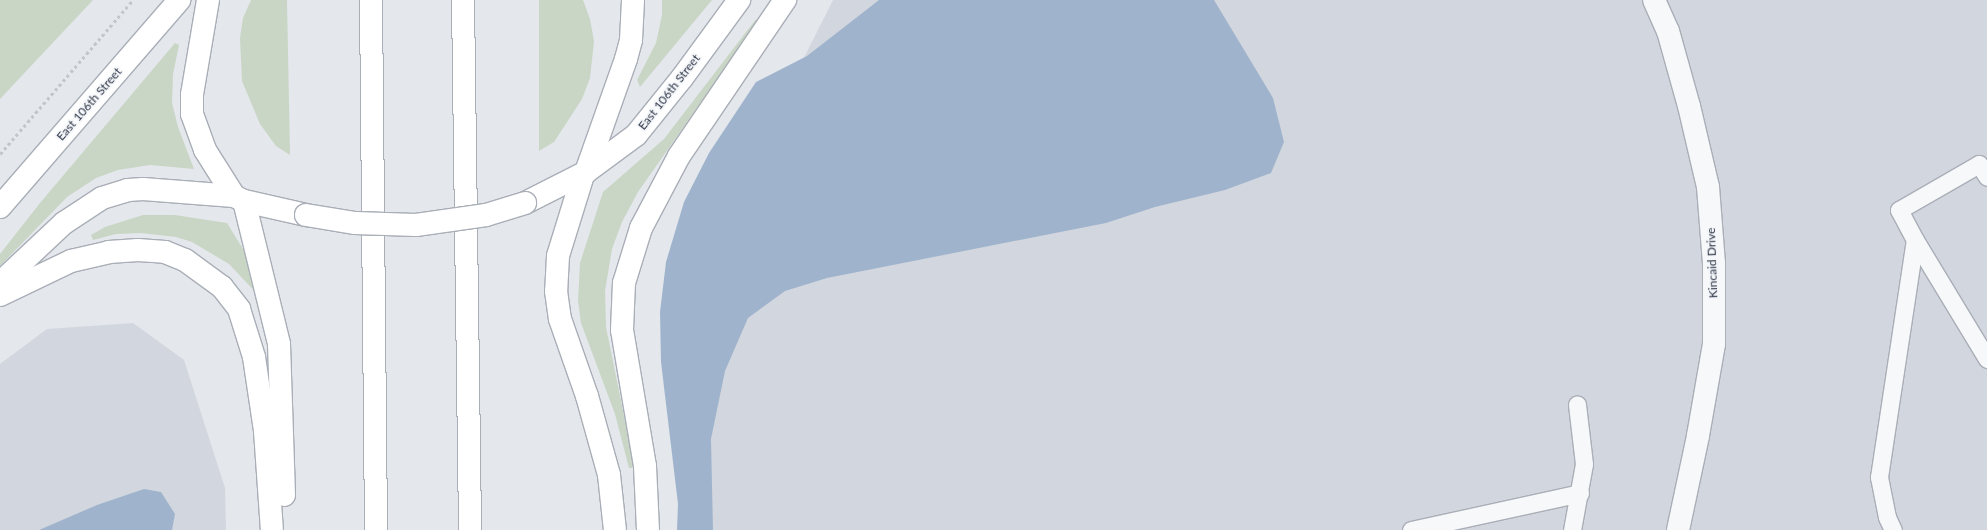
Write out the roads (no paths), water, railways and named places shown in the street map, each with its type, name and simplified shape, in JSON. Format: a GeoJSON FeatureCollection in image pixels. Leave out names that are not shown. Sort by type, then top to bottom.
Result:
{"type":"FeatureCollection","features":[{"type":"Feature","properties":{"kind":"main road","name":"East 106th Street"},"geometry":{"type":"LineString","coordinates":[[0,207],[179,0]]}},
{"type":"Feature","properties":{"kind":"main road"},"geometry":{"type":"LineString","coordinates":[[208,0],[194,73],[192,114],[205,150],[239,198],[279,344],[284,530]]}},
{"type":"Feature","properties":{"kind":"main road"},"geometry":{"type":"LineString","coordinates":[[371,0],[376,530]]}},
{"type":"Feature","properties":{"kind":"main road"},"geometry":{"type":"LineString","coordinates":[[463,0],[470,530]]}},
{"type":"Feature","properties":{"kind":"main road"},"geometry":{"type":"LineString","coordinates":[[615,530],[609,475],[587,396],[560,319],[556,291],[558,256],[585,174],[626,59],[631,40],[633,0]]}},
{"type":"Feature","properties":{"kind":"main road","name":"East 106th Street"},"geometry":{"type":"LineString","coordinates":[[239,198],[306,215],[355,223],[416,225],[486,215],[525,203],[585,174],[636,135],[682,78],[739,0]]}},
{"type":"Feature","properties":{"kind":"main road"},"geometry":{"type":"LineString","coordinates":[[648,530],[645,466],[622,330],[624,283],[641,228],[679,156],[785,0]]}},
{"type":"Feature","properties":{"kind":"main road"},"geometry":{"type":"LineString","coordinates":[[0,283],[64,223],[102,198],[128,190],[143,189],[239,198]]}},
{"type":"Feature","properties":{"kind":"main road"},"geometry":{"type":"LineString","coordinates":[[0,295],[71,261],[109,252],[138,250],[165,252],[185,260],[222,287],[239,309],[254,357],[265,430],[272,530]]}},
{"type":"Feature","properties":{"kind":"street","name":"Kincaid Drive"},"geometry":{"type":"LineString","coordinates":[[1654,0],[1670,39],[1708,186],[1714,263],[1714,344],[1698,436],[1678,530]]}},
{"type":"Feature","properties":{"kind":"lane"},"geometry":{"type":"LineString","coordinates":[[1987,177],[1979,164],[1900,210],[1915,240],[1987,359]]}},
{"type":"Feature","properties":{"kind":"lane"},"geometry":{"type":"LineString","coordinates":[[1893,530],[1886,517],[1879,477],[1915,240]]}},
{"type":"Feature","properties":{"kind":"lane"},"geometry":{"type":"LineString","coordinates":[[1572,530],[1580,493],[1584,464],[1577,404]]}},
{"type":"Feature","properties":{"kind":"lane"},"geometry":{"type":"LineString","coordinates":[[1411,530],[1580,493]]}},
{"type":"Feature","properties":{"kind":"water"},"geometry":{"type":"Polygon","coordinates":[[[879,0],[1214,0],[1273,98],[1284,142],[1271,173],[1225,190],[1155,207],[1106,223],[827,278],[785,291],[748,318],[725,371],[711,439],[713,530],[677,530],[678,504],[661,362],[660,312],[666,262],[684,202],[709,153],[756,82],[807,56],[879,0]]]}},
{"type":"Feature","properties":{"kind":"water"},"geometry":{"type":"Polygon","coordinates":[[[144,489],[161,492],[175,514],[172,530],[39,530],[97,505],[144,489]]]}}]}
